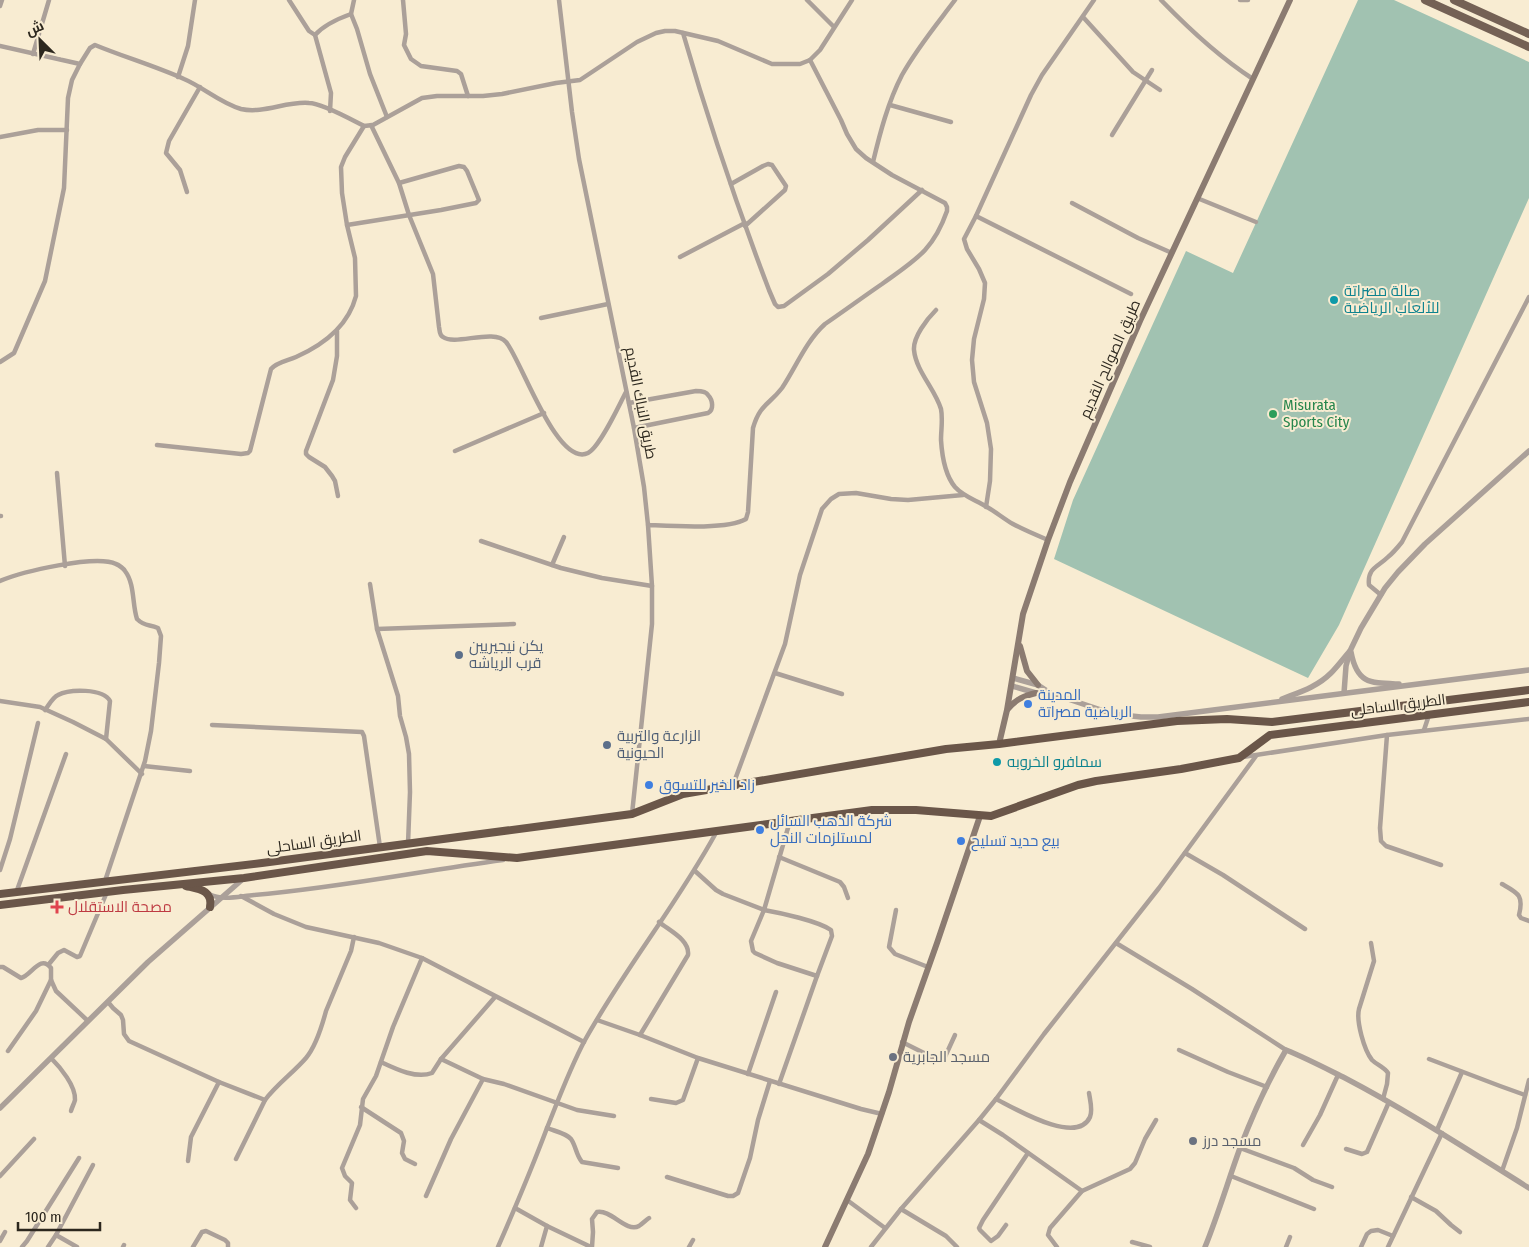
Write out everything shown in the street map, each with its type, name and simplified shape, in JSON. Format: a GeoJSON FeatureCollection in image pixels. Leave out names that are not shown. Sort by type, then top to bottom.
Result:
{"type":"FeatureCollection","features":[{"type":"Feature","properties":{"kind":"highway","name":"الطريق الساحلى"},"geometry":{"type":"LineString","coordinates":[[0,894],[408,844],[632,814],[677,796],[734,784],[946,749],[1177,722],[1227,718],[1272,722],[1529,690]]}},
{"type":"Feature","properties":{"kind":"highway"},"geometry":{"type":"LineString","coordinates":[[1428,702],[1429,715]]}},
{"type":"Feature","properties":{"kind":"highway","name":"الطريق الساحلى"},"geometry":{"type":"LineString","coordinates":[[0,905],[244,878],[427,851],[517,858],[872,810],[916,810],[980,816],[997,815],[1096,781],[1181,769],[1239,758],[1270,735],[1529,702]]}},
{"type":"Feature","properties":{"kind":"highway"},"geometry":{"type":"LineString","coordinates":[[182,884],[205,891],[211,898],[210,907]]}},
{"type":"Feature","properties":{"kind":"main road","name":"طريق الصوالح القديم"},"geometry":{"type":"LineString","coordinates":[[999,744],[1012,686],[1023,614],[1048,540],[1074,473],[1196,198],[1290,0]]}},
{"type":"Feature","properties":{"kind":"main road"},"geometry":{"type":"LineString","coordinates":[[1425,0],[1529,47]]}},
{"type":"Feature","properties":{"kind":"main road"},"geometry":{"type":"LineString","coordinates":[[1454,0],[1529,34]]}},
{"type":"Feature","properties":{"kind":"main road"},"geometry":{"type":"LineString","coordinates":[[1019,640],[1027,671],[1038,685]]}},
{"type":"Feature","properties":{"kind":"main road"},"geometry":{"type":"LineString","coordinates":[[1007,710],[1022,696],[1036,693]]}},
{"type":"Feature","properties":{"kind":"main road"},"geometry":{"type":"LineString","coordinates":[[824,1247],[868,1154],[882,1114],[902,1042],[980,816]]}},
{"type":"Feature","properties":{"kind":"street"},"geometry":{"type":"LineString","coordinates":[[0,6],[2,0]]}},
{"type":"Feature","properties":{"kind":"street"},"geometry":{"type":"LineString","coordinates":[[33,54],[49,0]]}},
{"type":"Feature","properties":{"kind":"street"},"geometry":{"type":"LineString","coordinates":[[178,77],[188,46],[195,0]]}},
{"type":"Feature","properties":{"kind":"street"},"geometry":{"type":"LineString","coordinates":[[289,0],[309,31],[315,35],[331,93],[330,111]]}},
{"type":"Feature","properties":{"kind":"street"},"geometry":{"type":"LineString","coordinates":[[354,0],[351,14],[370,74],[387,117]]}},
{"type":"Feature","properties":{"kind":"street"},"geometry":{"type":"LineString","coordinates":[[403,0],[406,34],[404,45],[411,59],[421,66],[445,69],[461,74],[468,96]]}},
{"type":"Feature","properties":{"kind":"street","name":"طريق النباك القديم"},"geometry":{"type":"LineString","coordinates":[[559,0],[579,159],[634,428],[648,525],[652,586],[652,624],[632,814]]}},
{"type":"Feature","properties":{"kind":"street"},"geometry":{"type":"LineString","coordinates":[[806,0],[834,27]]}},
{"type":"Feature","properties":{"kind":"street"},"geometry":{"type":"LineString","coordinates":[[873,162],[896,87],[907,66],[955,0]]}},
{"type":"Feature","properties":{"kind":"street"},"geometry":{"type":"LineString","coordinates":[[986,507],[990,481],[991,450],[987,423],[974,382],[972,360],[974,339],[984,299],[985,283],[967,249],[964,239],[1030,95],[1094,0]]}},
{"type":"Feature","properties":{"kind":"street"},"geometry":{"type":"LineString","coordinates":[[1160,0],[1235,67],[1254,79]]}},
{"type":"Feature","properties":{"kind":"street"},"geometry":{"type":"LineString","coordinates":[[1240,0],[1248,0]]}},
{"type":"Feature","properties":{"kind":"street"},"geometry":{"type":"LineString","coordinates":[[0,362],[14,353],[45,280],[64,188],[68,98],[72,80],[80,64],[90,48],[95,45],[178,77],[239,108],[248,110],[269,109],[288,104],[318,104],[364,126],[371,125],[422,98],[502,94],[580,80],[587,77],[629,46],[651,35],[665,31],[675,31],[718,41],[772,64],[800,64],[810,60],[825,44],[850,1]]}},
{"type":"Feature","properties":{"kind":"street"},"geometry":{"type":"LineString","coordinates":[[315,35],[336,19],[351,14]]}},
{"type":"Feature","properties":{"kind":"street"},"geometry":{"type":"LineString","coordinates":[[1083,17],[1121,60],[1144,81],[1160,90]]}},
{"type":"Feature","properties":{"kind":"street"},"geometry":{"type":"LineString","coordinates":[[683,33],[699,88],[745,225],[775,304],[781,308],[828,274],[922,190]]}},
{"type":"Feature","properties":{"kind":"street"},"geometry":{"type":"LineString","coordinates":[[0,46],[80,64]]}},
{"type":"Feature","properties":{"kind":"street"},"geometry":{"type":"LineString","coordinates":[[648,525],[719,525],[737,523],[746,519],[753,428],[756,416],[763,406],[780,390],[816,332],[920,257],[934,240],[944,218],[947,207],[945,203],[892,175],[856,149],[810,60]]}},
{"type":"Feature","properties":{"kind":"street"},"geometry":{"type":"LineString","coordinates":[[1112,135],[1152,70]]}},
{"type":"Feature","properties":{"kind":"street"},"geometry":{"type":"LineString","coordinates":[[187,192],[180,170],[166,153],[166,149],[168,141],[200,87]]}},
{"type":"Feature","properties":{"kind":"street"},"geometry":{"type":"LineString","coordinates":[[890,105],[951,122]]}},
{"type":"Feature","properties":{"kind":"street"},"geometry":{"type":"LineString","coordinates":[[371,125],[399,183],[409,215],[433,274],[440,335],[445,339],[494,336],[504,340],[511,349],[558,437],[566,446],[581,455],[593,449],[604,433],[626,392]]}},
{"type":"Feature","properties":{"kind":"street"},"geometry":{"type":"LineString","coordinates":[[157,445],[242,454],[248,453],[270,371],[273,366],[317,346],[337,331],[355,302],[356,296],[355,258],[342,193],[341,167],[345,156],[364,126]]}},
{"type":"Feature","properties":{"kind":"street"},"geometry":{"type":"LineString","coordinates":[[0,137],[38,130],[67,130]]}},
{"type":"Feature","properties":{"kind":"street"},"geometry":{"type":"LineString","coordinates":[[680,257],[745,225],[785,190],[786,186],[772,165],[768,164],[731,184]]}},
{"type":"Feature","properties":{"kind":"street"},"geometry":{"type":"LineString","coordinates":[[347,225],[476,203],[479,200],[464,167],[459,166],[399,183]]}},
{"type":"Feature","properties":{"kind":"street"},"geometry":{"type":"LineString","coordinates":[[1196,198],[1256,222]]}},
{"type":"Feature","properties":{"kind":"street"},"geometry":{"type":"LineString","coordinates":[[1072,203],[1172,254]]}},
{"type":"Feature","properties":{"kind":"street"},"geometry":{"type":"LineString","coordinates":[[976,216],[1131,294]]}},
{"type":"Feature","properties":{"kind":"street"},"geometry":{"type":"LineString","coordinates":[[1381,595],[1369,585],[1368,577],[1371,571],[1402,542],[1529,297]]}},
{"type":"Feature","properties":{"kind":"street"},"geometry":{"type":"LineString","coordinates":[[541,318],[608,304]]}},
{"type":"Feature","properties":{"kind":"street"},"geometry":{"type":"LineString","coordinates":[[936,310],[927,319],[914,349],[920,366],[941,409],[941,441],[945,467],[953,484],[963,495],[1012,523],[1048,540]]}},
{"type":"Feature","properties":{"kind":"street"},"geometry":{"type":"LineString","coordinates":[[337,331],[337,356],[333,380],[306,450],[308,457],[325,467],[336,481],[338,496]]}},
{"type":"Feature","properties":{"kind":"street"},"geometry":{"type":"LineString","coordinates":[[629,403],[696,391],[706,392],[712,408],[708,414],[634,428]]}},
{"type":"Feature","properties":{"kind":"street"},"geometry":{"type":"LineString","coordinates":[[455,451],[544,413]]}},
{"type":"Feature","properties":{"kind":"street"},"geometry":{"type":"LineString","coordinates":[[1344,693],[1346,666],[1350,651],[1361,628],[1381,595],[1398,572],[1425,544],[1529,451]]}},
{"type":"Feature","properties":{"kind":"street"},"geometry":{"type":"LineString","coordinates":[[56,473],[65,566]]}},
{"type":"Feature","properties":{"kind":"street"},"geometry":{"type":"LineString","coordinates":[[734,784],[785,644],[800,575],[822,509],[831,499],[840,494],[856,493],[891,500],[963,495]]}},
{"type":"Feature","properties":{"kind":"street"},"geometry":{"type":"LineString","coordinates":[[552,565],[564,537]]}},
{"type":"Feature","properties":{"kind":"street"},"geometry":{"type":"LineString","coordinates":[[481,540],[552,565],[602,578],[652,586]]}},
{"type":"Feature","properties":{"kind":"street"},"geometry":{"type":"LineString","coordinates":[[0,581],[40,568],[102,561],[116,564],[125,571],[130,580],[137,619],[145,625],[154,626],[159,630],[161,636],[160,655],[152,731],[142,774],[105,882]]}},
{"type":"Feature","properties":{"kind":"street"},"geometry":{"type":"LineString","coordinates":[[370,584],[377,629],[398,696],[400,716],[409,754],[408,844]]}},
{"type":"Feature","properties":{"kind":"street"},"geometry":{"type":"LineString","coordinates":[[377,629],[514,624]]}},
{"type":"Feature","properties":{"kind":"street"},"geometry":{"type":"LineString","coordinates":[[1350,651],[1356,669],[1362,678],[1377,683],[1418,684]]}},
{"type":"Feature","properties":{"kind":"street"},"geometry":{"type":"LineString","coordinates":[[1269,703],[1321,682],[1350,651]]}},
{"type":"Feature","properties":{"kind":"street"},"geometry":{"type":"LineString","coordinates":[[1013,678],[1038,685],[1050,693],[1113,714],[1141,717],[1174,716],[1529,670]]}},
{"type":"Feature","properties":{"kind":"street"},"geometry":{"type":"LineString","coordinates":[[774,673],[842,694]]}},
{"type":"Feature","properties":{"kind":"street"},"geometry":{"type":"LineString","coordinates":[[1012,686],[1036,693],[1050,693]]}},
{"type":"Feature","properties":{"kind":"street"},"geometry":{"type":"LineString","coordinates":[[45,710],[52,699],[62,693],[87,691],[102,693],[110,701],[106,739]]}},
{"type":"Feature","properties":{"kind":"street"},"geometry":{"type":"LineString","coordinates":[[0,701],[40,708],[106,739],[142,774]]}},
{"type":"Feature","properties":{"kind":"street"},"geometry":{"type":"LineString","coordinates":[[1424,730],[1429,715]]}},
{"type":"Feature","properties":{"kind":"street"},"geometry":{"type":"LineString","coordinates":[[1239,758],[1424,730],[1529,719]]}},
{"type":"Feature","properties":{"kind":"street"},"geometry":{"type":"LineString","coordinates":[[0,870],[10,839],[38,722]]}},
{"type":"Feature","properties":{"kind":"street"},"geometry":{"type":"LineString","coordinates":[[212,725],[362,732],[380,847]]}},
{"type":"Feature","properties":{"kind":"street"},"geometry":{"type":"LineString","coordinates":[[1388,735],[1380,839],[1386,846],[1441,865]]}},
{"type":"Feature","properties":{"kind":"street"},"geometry":{"type":"LineString","coordinates":[[16,893],[66,754]]}},
{"type":"Feature","properties":{"kind":"street"},"geometry":{"type":"LineString","coordinates":[[871,1247],[901,1209],[980,1120],[1044,1034],[1185,853],[1256,756]]}},
{"type":"Feature","properties":{"kind":"street"},"geometry":{"type":"LineString","coordinates":[[144,766],[190,772]]}},
{"type":"Feature","properties":{"kind":"street"},"geometry":{"type":"LineString","coordinates":[[790,821],[764,910],[751,941],[755,953],[777,963],[817,976]]}},
{"type":"Feature","properties":{"kind":"street"},"geometry":{"type":"LineString","coordinates":[[498,1247],[548,1128],[566,1077],[584,1042],[659,922],[695,871],[717,831]]}},
{"type":"Feature","properties":{"kind":"street"},"geometry":{"type":"LineString","coordinates":[[1185,853],[1223,875],[1305,929]]}},
{"type":"Feature","properties":{"kind":"street"},"geometry":{"type":"LineString","coordinates":[[779,857],[840,882],[848,898]]}},
{"type":"Feature","properties":{"kind":"street"},"geometry":{"type":"LineString","coordinates":[[208,894],[221,898],[331,886],[517,858]]}},
{"type":"Feature","properties":{"kind":"street"},"geometry":{"type":"LineString","coordinates":[[695,871],[723,894],[764,910],[800,919],[831,930],[832,936],[779,1084]]}},
{"type":"Feature","properties":{"kind":"street"},"geometry":{"type":"LineString","coordinates":[[0,1108],[148,962],[244,878]]}},
{"type":"Feature","properties":{"kind":"street"},"geometry":{"type":"LineString","coordinates":[[1502,884],[1520,896],[1522,900],[1519,915],[1521,918],[1529,921]]}},
{"type":"Feature","properties":{"kind":"street"},"geometry":{"type":"LineString","coordinates":[[49,964],[64,950],[77,957],[80,956],[107,892]]}},
{"type":"Feature","properties":{"kind":"street"},"geometry":{"type":"LineString","coordinates":[[241,896],[274,914],[306,927],[379,943],[422,958],[584,1042]]}},
{"type":"Feature","properties":{"kind":"street"},"geometry":{"type":"LineString","coordinates":[[896,910],[889,947],[895,954],[928,967]]}},
{"type":"Feature","properties":{"kind":"street"},"geometry":{"type":"LineString","coordinates":[[640,1035],[688,955],[688,948],[684,941],[659,922]]}},
{"type":"Feature","properties":{"kind":"street"},"geometry":{"type":"LineString","coordinates":[[236,1159],[265,1100],[307,1056],[313,1045],[354,937]]}},
{"type":"Feature","properties":{"kind":"street"},"geometry":{"type":"LineString","coordinates":[[1116,943],[1192,989],[1286,1050],[1386,1100],[1529,1188]]}},
{"type":"Feature","properties":{"kind":"street"},"geometry":{"type":"LineString","coordinates":[[1346,1149],[1362,1154],[1367,1152],[1386,1100],[1388,1073],[1370,1057],[1358,1017],[1374,961],[1371,943]]}},
{"type":"Feature","properties":{"kind":"street"},"geometry":{"type":"LineString","coordinates":[[356,1208],[350,1200],[352,1183],[345,1176],[342,1168],[360,1125],[362,1099],[376,1076],[393,1027],[422,958]]}},
{"type":"Feature","properties":{"kind":"street"},"geometry":{"type":"LineString","coordinates":[[0,967],[22,978],[26,977],[39,964],[49,964]]}},
{"type":"Feature","properties":{"kind":"street"},"geometry":{"type":"LineString","coordinates":[[8,1051],[36,1011],[51,980],[52,968],[49,964]]}},
{"type":"Feature","properties":{"kind":"street"},"geometry":{"type":"LineString","coordinates":[[51,980],[56,991],[88,1021]]}},
{"type":"Feature","properties":{"kind":"street"},"geometry":{"type":"LineString","coordinates":[[748,1074],[776,992]]}},
{"type":"Feature","properties":{"kind":"street"},"geometry":{"type":"LineString","coordinates":[[381,1062],[417,1075],[432,1074],[441,1059],[496,997]]}},
{"type":"Feature","properties":{"kind":"street"},"geometry":{"type":"LineString","coordinates":[[108,1002],[121,1015],[124,1034],[129,1041],[265,1100]]}},
{"type":"Feature","properties":{"kind":"street"},"geometry":{"type":"LineString","coordinates":[[597,1020],[698,1058],[770,1082],[861,1110],[882,1114]]}},
{"type":"Feature","properties":{"kind":"street"},"geometry":{"type":"LineString","coordinates":[[902,1042],[941,1061],[944,1059],[955,1035]]}},
{"type":"Feature","properties":{"kind":"street"},"geometry":{"type":"LineString","coordinates":[[1179,1050],[1267,1087]]}},
{"type":"Feature","properties":{"kind":"street"},"geometry":{"type":"LineString","coordinates":[[1205,1247],[1240,1148],[1286,1050]]}},
{"type":"Feature","properties":{"kind":"street"},"geometry":{"type":"LineString","coordinates":[[51,1058],[66,1077],[74,1094],[71,1111]]}},
{"type":"Feature","properties":{"kind":"street"},"geometry":{"type":"LineString","coordinates":[[651,1099],[681,1102],[687,1091],[698,1058]]}},
{"type":"Feature","properties":{"kind":"street"},"geometry":{"type":"LineString","coordinates":[[441,1059],[483,1079],[504,1084],[584,1111],[614,1116]]}},
{"type":"Feature","properties":{"kind":"street"},"geometry":{"type":"LineString","coordinates":[[1428,1059],[1525,1094]]}},
{"type":"Feature","properties":{"kind":"street"},"geometry":{"type":"LineString","coordinates":[[1388,1247],[1439,1132],[1462,1072]]}},
{"type":"Feature","properties":{"kind":"street"},"geometry":{"type":"LineString","coordinates":[[1303,1145],[1320,1115],[1338,1075]]}},
{"type":"Feature","properties":{"kind":"street"},"geometry":{"type":"LineString","coordinates":[[426,1196],[451,1139],[483,1079]]}},
{"type":"Feature","properties":{"kind":"street"},"geometry":{"type":"LineString","coordinates":[[1502,1171],[1517,1128],[1529,1080]]}},
{"type":"Feature","properties":{"kind":"street"},"geometry":{"type":"LineString","coordinates":[[188,1161],[191,1137],[220,1082]]}},
{"type":"Feature","properties":{"kind":"street"},"geometry":{"type":"LineString","coordinates":[[667,1177],[728,1196],[738,1193],[750,1158],[758,1120],[770,1082]]}},
{"type":"Feature","properties":{"kind":"street"},"geometry":{"type":"LineString","coordinates":[[996,1099],[1036,1119],[1056,1127],[1067,1128],[1077,1127],[1090,1117],[1089,1093]]}},
{"type":"Feature","properties":{"kind":"street"},"geometry":{"type":"LineString","coordinates":[[361,1107],[401,1133],[404,1141],[402,1153],[404,1159],[415,1164]]}},
{"type":"Feature","properties":{"kind":"street"},"geometry":{"type":"LineString","coordinates":[[980,1120],[1082,1191]]}},
{"type":"Feature","properties":{"kind":"street"},"geometry":{"type":"LineString","coordinates":[[1057,1247],[1048,1235],[1048,1232],[1082,1191],[1130,1169],[1156,1120]]}},
{"type":"Feature","properties":{"kind":"street"},"geometry":{"type":"LineString","coordinates":[[548,1128],[568,1136],[582,1162],[618,1168]]}},
{"type":"Feature","properties":{"kind":"street"},"geometry":{"type":"LineString","coordinates":[[0,1176],[34,1138]]}},
{"type":"Feature","properties":{"kind":"street"},"geometry":{"type":"LineString","coordinates":[[1240,1148],[1294,1168],[1313,1180],[1332,1187]]}},
{"type":"Feature","properties":{"kind":"street"},"geometry":{"type":"LineString","coordinates":[[1006,1225],[998,1236],[991,1241],[979,1228],[1028,1153]]}},
{"type":"Feature","properties":{"kind":"street"},"geometry":{"type":"LineString","coordinates":[[22,1247],[79,1158]]}},
{"type":"Feature","properties":{"kind":"street"},"geometry":{"type":"LineString","coordinates":[[48,1247],[93,1165]]}},
{"type":"Feature","properties":{"kind":"street"},"geometry":{"type":"LineString","coordinates":[[1231,1176],[1314,1209]]}},
{"type":"Feature","properties":{"kind":"street"},"geometry":{"type":"LineString","coordinates":[[1411,1197],[1436,1211],[1460,1232]]}},
{"type":"Feature","properties":{"kind":"street"},"geometry":{"type":"LineString","coordinates":[[847,1200],[885,1228]]}},
{"type":"Feature","properties":{"kind":"street"},"geometry":{"type":"LineString","coordinates":[[515,1208],[547,1226],[592,1247],[592,1219],[597,1212],[605,1212],[633,1227],[640,1226],[649,1218]]}},
{"type":"Feature","properties":{"kind":"street"},"geometry":{"type":"LineString","coordinates":[[901,1209],[946,1236],[957,1247]]}},
{"type":"Feature","properties":{"kind":"street"},"geometry":{"type":"LineString","coordinates":[[541,1247],[547,1226]]}},
{"type":"Feature","properties":{"kind":"street"},"geometry":{"type":"LineString","coordinates":[[1361,1247],[1367,1234],[1371,1231],[1378,1230],[1393,1236]]}},
{"type":"Feature","properties":{"kind":"street"},"geometry":{"type":"LineString","coordinates":[[193,1247],[204,1231],[226,1240],[228,1247]]}},
{"type":"Feature","properties":{"kind":"street"},"geometry":{"type":"LineString","coordinates":[[0,1241],[5,1232]]}},
{"type":"Feature","properties":{"kind":"street"},"geometry":{"type":"LineString","coordinates":[[56,1235],[77,1247]]}},
{"type":"Feature","properties":{"kind":"street"},"geometry":{"type":"LineString","coordinates":[[1286,1247],[1290,1237]]}},
{"type":"Feature","properties":{"kind":"street"},"geometry":{"type":"LineString","coordinates":[[689,1247],[693,1240]]}},
{"type":"Feature","properties":{"kind":"street"},"geometry":{"type":"LineString","coordinates":[[1132,1242],[1150,1247]]}},
{"type":"Feature","properties":{"kind":"green space","name":"Misurata Sports City"},"geometry":{"type":"Polygon","coordinates":[[[1358,0],[1394,0],[1529,62],[1529,198],[1339,625],[1308,678],[1054,559],[1073,500],[1186,251],[1233,273],[1358,0]]]}},
{"type":"Feature","properties":{"kind":"place","name":"صالة مصراتة للألعاب الرياضية"},"geometry":{"type":"Point","coordinates":[1334,300]}},
{"type":"Feature","properties":{"kind":"place","name":"Misurata Sports City"},"geometry":{"type":"Point","coordinates":[1273,414]}},
{"type":"Feature","properties":{"kind":"place","name":"يكن نيجيريين قرب الرياشه"},"geometry":{"type":"Point","coordinates":[459,655]}},
{"type":"Feature","properties":{"kind":"place","name":"المدينة الرياضية مصراتة"},"geometry":{"type":"Point","coordinates":[1028,704]}},
{"type":"Feature","properties":{"kind":"place","name":"الزارعة والتربية الحيونية"},"geometry":{"type":"Point","coordinates":[607,745]}},
{"type":"Feature","properties":{"kind":"place","name":"سمافرو الخروبه"},"geometry":{"type":"Point","coordinates":[997,762]}},
{"type":"Feature","properties":{"kind":"place","name":"زاد الخير للتسوق"},"geometry":{"type":"Point","coordinates":[649,785]}},
{"type":"Feature","properties":{"kind":"place","name":"شركة الذهب السائل لمستلزمات النحل"},"geometry":{"type":"Point","coordinates":[760,830]}},
{"type":"Feature","properties":{"kind":"place","name":"بيع حديد تسليح"},"geometry":{"type":"Point","coordinates":[961,841]}},
{"type":"Feature","properties":{"kind":"place","name":"مصحة الاستقلال"},"geometry":{"type":"Point","coordinates":[57,907]}},
{"type":"Feature","properties":{"kind":"place","name":"مسجد الجابرية"},"geometry":{"type":"Point","coordinates":[893,1057]}},
{"type":"Feature","properties":{"kind":"place","name":"مسجد درز"},"geometry":{"type":"Point","coordinates":[1193,1141]}}]}
